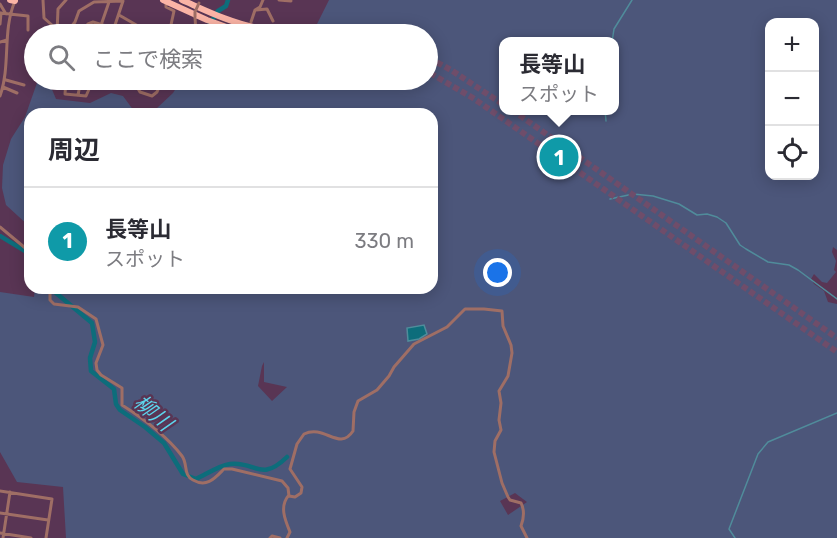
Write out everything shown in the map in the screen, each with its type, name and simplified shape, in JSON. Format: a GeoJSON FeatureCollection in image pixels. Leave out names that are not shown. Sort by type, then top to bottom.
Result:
{"type":"FeatureCollection","features":[{"type":"Feature","properties":{"kind":"highway"},"geometry":{"type":"LineString","coordinates":[[182,0],[223,18],[245,24]]}},
{"type":"Feature","properties":{"kind":"highway"},"geometry":{"type":"LineString","coordinates":[[165,2],[216,24]]}},
{"type":"Feature","properties":{"kind":"street"},"geometry":{"type":"LineString","coordinates":[[0,96],[5,80],[7,40],[14,0]]}},
{"type":"Feature","properties":{"kind":"street"},"geometry":{"type":"LineString","coordinates":[[43,0],[45,20],[52,24]]}},
{"type":"Feature","properties":{"kind":"street"},"geometry":{"type":"LineString","coordinates":[[57,24],[58,9],[65,0]]}},
{"type":"Feature","properties":{"kind":"street"},"geometry":{"type":"LineString","coordinates":[[250,22],[255,10],[260,7],[263,0]]}},
{"type":"Feature","properties":{"kind":"street"},"geometry":{"type":"LineString","coordinates":[[279,0],[291,1]]}},
{"type":"Feature","properties":{"kind":"street"},"geometry":{"type":"LineString","coordinates":[[73,24],[78,12],[94,2],[124,2],[116,24]]}},
{"type":"Feature","properties":{"kind":"street"},"geometry":{"type":"LineString","coordinates":[[89,24],[102,24],[109,2]]}},
{"type":"Feature","properties":{"kind":"street"},"geometry":{"type":"LineString","coordinates":[[165,2],[165,7],[174,11],[171,24]]}},
{"type":"Feature","properties":{"kind":"street"},"geometry":{"type":"LineString","coordinates":[[195,24],[199,3]]}},
{"type":"Feature","properties":{"kind":"street"},"geometry":{"type":"LineString","coordinates":[[0,4],[2,13],[0,24]]}},
{"type":"Feature","properties":{"kind":"street"},"geometry":{"type":"LineString","coordinates":[[255,10],[267,9],[273,21]]}},
{"type":"Feature","properties":{"kind":"street"},"geometry":{"type":"LineString","coordinates":[[2,13],[28,16],[28,24]]}},
{"type":"Feature","properties":{"kind":"street"},"geometry":{"type":"LineString","coordinates":[[119,15],[135,24]]}},
{"type":"Feature","properties":{"kind":"street"},"geometry":{"type":"LineString","coordinates":[[0,42],[7,40]]}},
{"type":"Feature","properties":{"kind":"street"},"geometry":{"type":"LineString","coordinates":[[5,80],[24,85]]}},
{"type":"Feature","properties":{"kind":"street"},"geometry":{"type":"LineString","coordinates":[[3,87],[17,93]]}},
{"type":"Feature","properties":{"kind":"street"},"geometry":{"type":"LineString","coordinates":[[64,90],[64,92],[86,96],[89,90]]}},
{"type":"Feature","properties":{"kind":"street"},"geometry":{"type":"LineString","coordinates":[[78,95],[79,90]]}},
{"type":"Feature","properties":{"kind":"street"},"geometry":{"type":"LineString","coordinates":[[138,90],[152,96],[159,90]]}},
{"type":"Feature","properties":{"kind":"street"},"geometry":{"type":"LineString","coordinates":[[0,227],[24,247]]}},
{"type":"Feature","properties":{"kind":"street"},"geometry":{"type":"LineString","coordinates":[[50,294],[50,300],[54,304],[78,307],[96,320],[103,345],[96,363],[97,370],[123,389],[122,405],[169,441],[183,458],[189,477],[197,482],[208,483],[224,469],[232,468],[282,482],[288,488],[289,495],[284,505],[284,519],[290,532],[287,538]]}},
{"type":"Feature","properties":{"kind":"street"},"geometry":{"type":"LineString","coordinates":[[289,495],[296,497],[302,491],[301,484],[290,470],[297,444],[304,434],[317,431],[337,440],[348,438],[353,431],[354,412],[358,401],[377,390],[414,344],[447,327],[465,309],[498,310],[503,314],[503,326],[512,353],[508,376],[499,391],[501,430],[495,441],[494,449],[502,483],[509,499],[520,502],[523,508],[522,526],[527,538]]}},
{"type":"Feature","properties":{"kind":"street"},"geometry":{"type":"LineString","coordinates":[[0,491],[52,499],[45,538]]}},
{"type":"Feature","properties":{"kind":"street"},"geometry":{"type":"LineString","coordinates":[[10,492],[2,535],[32,538]]}},
{"type":"Feature","properties":{"kind":"street"},"geometry":{"type":"LineString","coordinates":[[0,513],[48,520]]}},
{"type":"Feature","properties":{"kind":"street"},"geometry":{"type":"LineString","coordinates":[[270,538],[280,538]]}},
{"type":"Feature","properties":{"kind":"shaded area"},"geometry":{"type":"Polygon","coordinates":[[[329,0],[837,0],[837,250],[833,247],[832,252],[836,261],[834,270],[836,272],[827,283],[822,282],[814,274],[811,279],[824,291],[828,302],[837,304],[837,538],[66,538],[63,487],[17,482],[0,452],[0,292],[34,297],[34,294],[438,294],[438,108],[157,108],[175,90],[438,90],[438,24],[317,24],[329,0]],[[264,362],[258,386],[272,401],[287,387],[264,382],[264,362]],[[515,493],[500,501],[508,515],[527,502],[515,493]]]}},
{"type":"Feature","properties":{"kind":"shaded area"},"geometry":{"type":"Polygon","coordinates":[[[34,90],[52,90],[56,99],[90,103],[111,93],[123,96],[132,108],[28,108],[34,90]]]}},
{"type":"Feature","properties":{"kind":"shaded area"},"geometry":{"type":"Polygon","coordinates":[[[24,119],[24,222],[6,205],[2,188],[3,165],[11,139],[24,119]]]}},
{"type":"Feature","properties":{"kind":"shaded area"},"geometry":{"type":"Polygon","coordinates":[[[424,325],[427,334],[419,339],[408,341],[407,328],[424,325]]]}},
{"type":"Feature","properties":{"kind":"waterway"},"geometry":{"type":"LineString","coordinates":[[210,24],[218,11],[226,6],[228,0]]}},
{"type":"Feature","properties":{"kind":"waterway"},"geometry":{"type":"LineString","coordinates":[[613,37],[614,29],[632,0]]}},
{"type":"Feature","properties":{"kind":"waterway"},"geometry":{"type":"LineString","coordinates":[[605,115],[606,121]]}},
{"type":"Feature","properties":{"kind":"waterway"},"geometry":{"type":"LineString","coordinates":[[610,199],[633,194],[653,196],[679,204],[697,215],[707,214],[717,217],[726,223],[740,245],[768,262],[789,265],[798,270],[837,299]]}},
{"type":"Feature","properties":{"kind":"waterway","name":"柳川"},"geometry":{"type":"LineString","coordinates":[[0,236],[24,250]]}},
{"type":"Feature","properties":{"kind":"waterway","name":"柳川"},"geometry":{"type":"LineString","coordinates":[[57,294],[92,323],[95,342],[90,358],[91,371],[114,389],[116,404],[120,410],[164,443],[183,474],[196,479],[230,464],[264,470],[278,465],[287,457]]}},
{"type":"Feature","properties":{"kind":"waterway"},"geometry":{"type":"LineString","coordinates":[[735,538],[729,529],[758,454],[768,442],[837,413]]}},
{"type":"Feature","properties":{"kind":"tunnel"},"geometry":{"type":"LineString","coordinates":[[438,63],[499,102]]}},
{"type":"Feature","properties":{"kind":"tunnel"},"geometry":{"type":"LineString","coordinates":[[438,78],[473,98],[837,352]]}},
{"type":"Feature","properties":{"kind":"tunnel"},"geometry":{"type":"LineString","coordinates":[[519,115],[837,338]]}},
{"type":"Feature","properties":{"kind":"place","name":"長等山"},"geometry":{"type":"Point","coordinates":[559,157]}}]}
